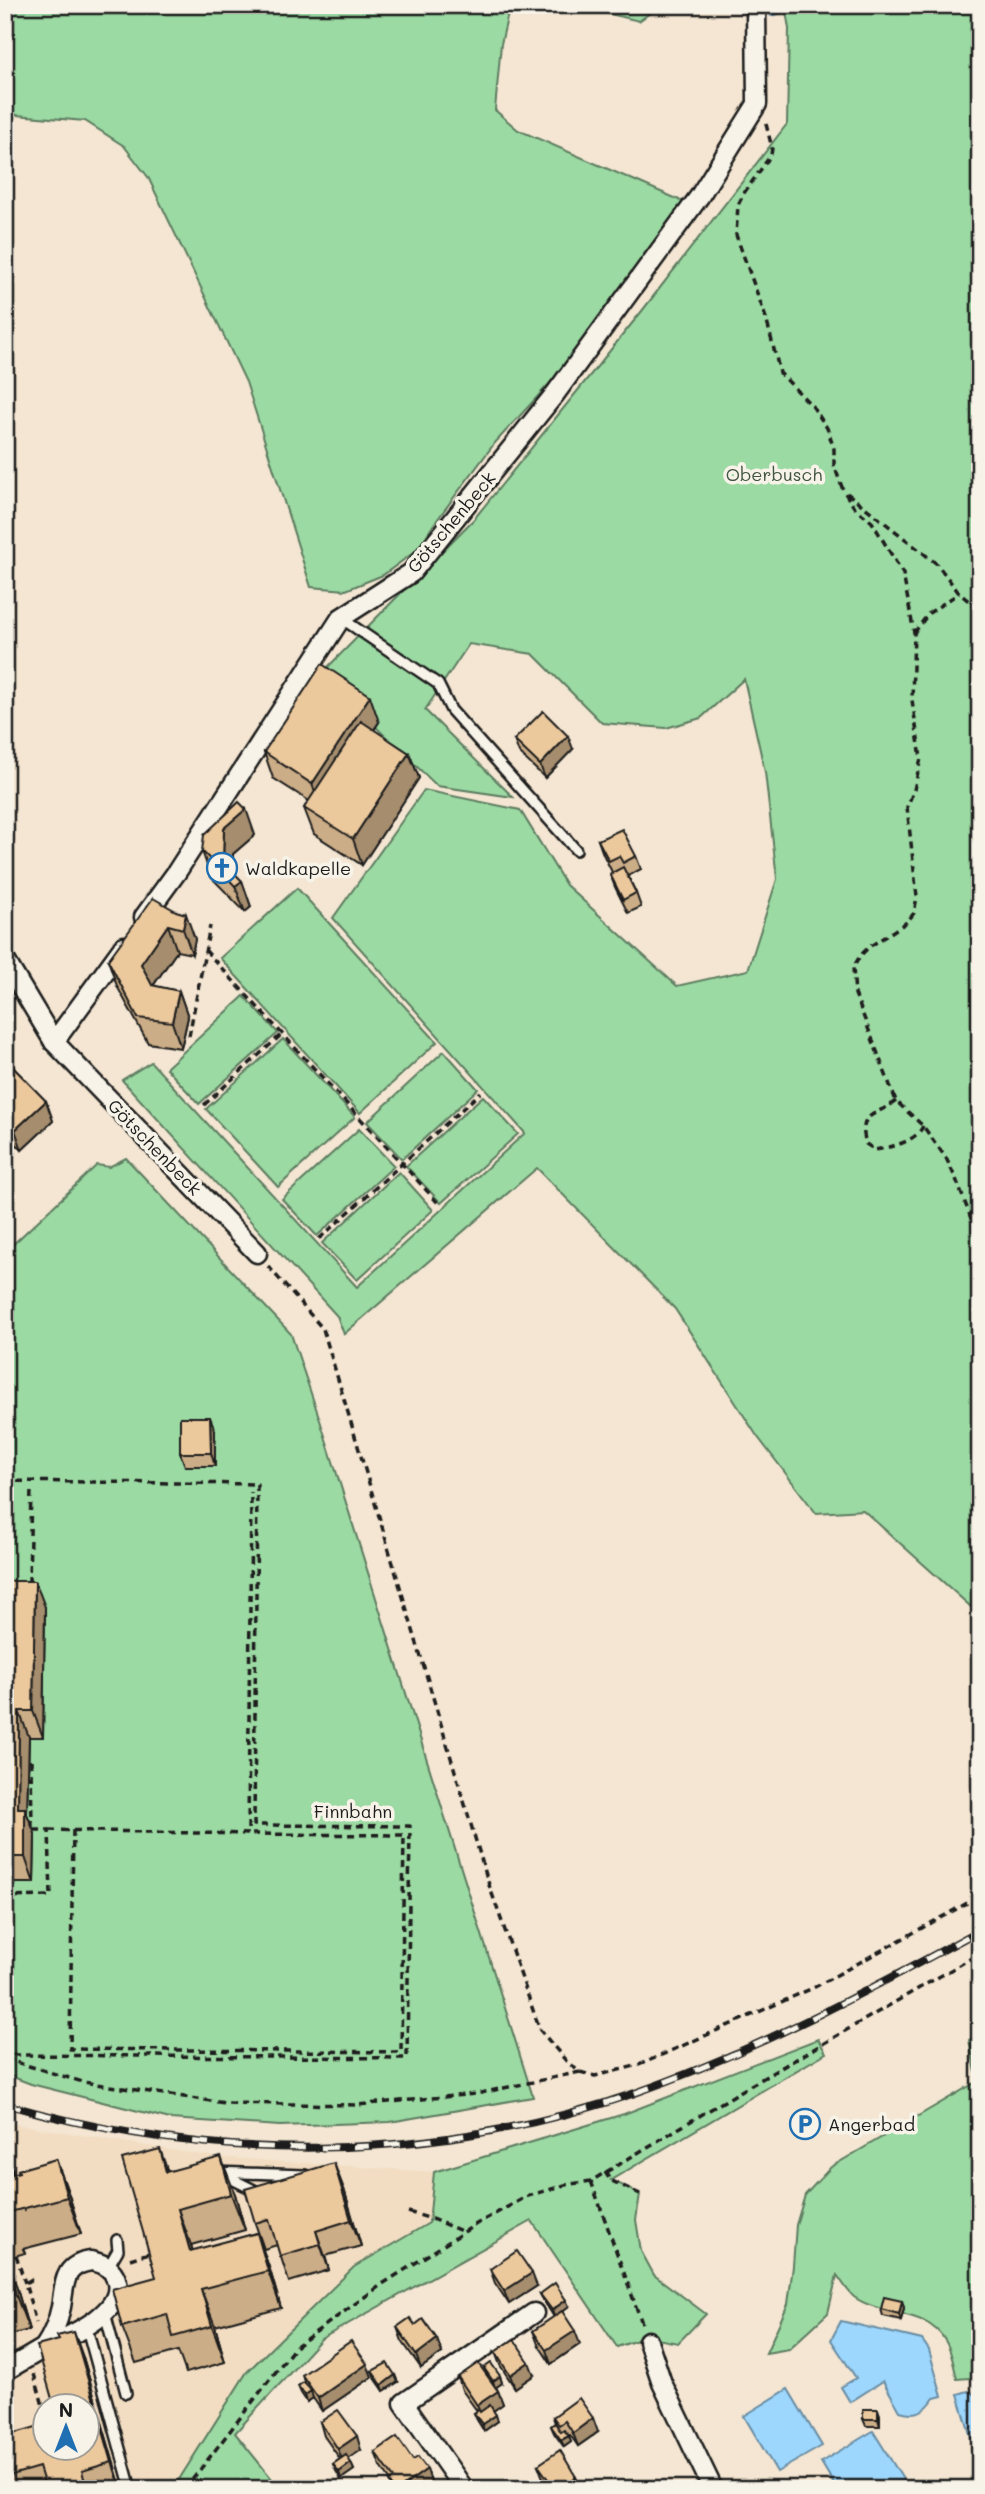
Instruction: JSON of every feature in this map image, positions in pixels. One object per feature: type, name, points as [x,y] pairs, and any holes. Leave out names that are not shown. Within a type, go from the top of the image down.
[{"type":"street","points":[[756,5],[757,104]]},
{"type":"street","name":"Götschenbeck","points":[[54,1042],[177,873],[341,618],[411,573],[555,394],[699,197],[757,104]]},
{"type":"street","name":"Götschenbeck","points":[[5,960],[54,1042],[257,1253]]},
{"type":"street","points":[[5,2371],[37,2353],[86,2325],[105,2313],[116,2299],[118,2290],[117,2281],[108,2267],[91,2261],[74,2266],[68,2273],[54,2333],[37,2353]]},
{"type":"street","points":[[464,2489],[404,2403],[534,2313]]},
{"type":"street","points":[[648,2341],[662,2383],[713,2489]]},
{"type":"lane","points":[[341,618],[438,684],[451,710],[576,850]]},
{"type":"lane","points":[[202,2171],[313,2176]]},
{"type":"lane","points":[[216,2172],[267,2197]]},
{"type":"lane","points":[[258,2174],[274,2185]]},
{"type":"lane","points":[[108,2267],[118,2250],[117,2240]]},
{"type":"lane","points":[[105,2313],[126,2393]]},
{"type":"lane","points":[[86,2325],[131,2489]]},
{"type":"path","points":[[757,104],[765,117],[771,155],[738,205],[736,235],[762,304],[780,373],[813,407],[827,428],[834,449],[834,465],[843,490],[854,507],[872,522],[903,574],[914,633],[912,700],[920,758],[914,790],[907,807],[917,897],[914,913],[906,922],[869,947],[853,968],[855,994],[896,1101],[923,1126],[946,1158],[980,1242]]},
{"type":"path","points":[[843,490],[937,564],[959,593],[980,610]]},
{"type":"path","points":[[914,633],[929,613],[959,593]]},
{"type":"path","points":[[189,1035],[210,926]]},
{"type":"path","points":[[205,950],[440,1205]]},
{"type":"path","points":[[204,1105],[282,1034]]},
{"type":"path","points":[[319,1239],[481,1092]]},
{"type":"path","points":[[896,1101],[866,1118],[862,1129],[866,1143],[875,1150],[889,1147],[905,1142],[921,1132],[923,1126]]},
{"type":"path","points":[[257,1253],[323,1329],[489,1885],[540,2030],[567,2062],[580,2072],[595,2076],[639,2064],[815,1987],[980,1896]]},
{"type":"path","name":"Finnbahn","points":[[5,1480],[257,1484],[254,1825],[410,1826],[407,2059],[16,2055],[5,2050]]},
{"type":"path","points":[[29,1586],[31,1488]]},
{"type":"path","points":[[248,1833],[251,1492]]},
{"type":"path","points":[[31,1760],[32,1830],[73,1830],[404,1835],[401,2052],[71,2049],[73,1830]]},
{"type":"path","points":[[5,1897],[51,1896],[49,1830]]},
{"type":"path","points":[[185,2489],[296,2347],[384,2283],[464,2232],[528,2196],[565,2185],[591,2181],[980,1953]]},
{"type":"path","points":[[5,2059],[83,2082],[225,2103],[357,2105],[476,2094],[580,2072]]},
{"type":"path","points":[[605,2172],[610,2180],[640,2194]]},
{"type":"path","points":[[591,2181],[648,2341]]},
{"type":"path","points":[[408,2212],[464,2232]]},
{"type":"path","points":[[16,2255],[24,2283],[43,2392]]},
{"type":"path","points":[[24,2283],[32,2279]]},
{"type":"shaded area","points":[[5,2121],[214,2157],[434,2172],[429,2223],[354,2267],[247,2372],[173,2489],[5,2489]]},
{"type":"green space","points":[[5,5],[510,5],[501,44],[495,110],[518,130],[684,202],[583,347],[494,444],[417,550],[383,575],[346,590],[311,587],[246,382],[148,177],[124,146],[85,121],[5,114]]},
{"type":"green space","points":[[573,5],[661,5],[639,21]]},
{"type":"green space","name":"Oberbusch","points":[[785,5],[980,5],[980,1615],[863,1510],[816,1513],[757,1436],[675,1309],[537,1168],[344,1334],[337,1316],[122,1080],[151,1062],[357,1287],[525,1133],[333,918],[424,790],[520,810],[566,885],[677,986],[748,970],[777,879],[765,772],[744,679],[701,718],[666,728],[602,723],[533,654],[469,644],[425,710],[513,797],[437,786],[321,674],[474,519],[642,311],[787,124],[789,29]]},
{"type":"green space","points":[[297,888],[437,1042],[360,1113],[220,958]]},
{"type":"green space","points":[[244,996],[278,1033],[199,1104],[166,1068]]},
{"type":"green space","points":[[283,1039],[355,1117],[278,1187],[206,1109]]},
{"type":"green space","points":[[444,1051],[478,1089],[402,1159],[367,1122]]},
{"type":"green space","points":[[483,1096],[518,1134],[441,1203],[406,1166]]},
{"type":"green space","points":[[359,1129],[394,1166],[317,1236],[282,1199]]},
{"type":"green space","points":[[126,1158],[291,1334],[533,2097],[390,2122],[280,2126],[170,2119],[31,2084],[5,2074],[5,1252],[97,1165],[109,1167]]},
{"type":"green space","points":[[399,1172],[433,1210],[357,1280],[322,1243]]},
{"type":"green space","points":[[980,2034],[980,2383],[970,2378],[957,2379],[946,2342],[928,2323],[865,2303],[852,2295],[837,2275],[828,2313],[789,2349],[766,2353],[788,2304],[796,2225],[805,2195],[831,2167],[978,2081],[969,2040]]},
{"type":"green space","points":[[818,2039],[826,2053],[611,2180],[640,2194],[636,2220],[641,2251],[654,2275],[706,2314],[678,2343],[646,2337],[617,2347],[532,2221],[321,2339],[235,2433],[280,2489],[173,2489],[247,2372],[354,2267],[429,2223],[434,2172],[624,2114]]},
{"type":"water","points":[[841,2321],[922,2340],[929,2350],[942,2396],[934,2398],[920,2412],[900,2411],[883,2381],[850,2402],[841,2387],[856,2378],[831,2340]]},
{"type":"water","points":[[788,2389],[822,2446],[777,2472],[744,2416]]},
{"type":"water","points":[[968,2391],[980,2397],[980,2442],[973,2444],[958,2394]]},
{"type":"water","points":[[873,2431],[909,2489],[837,2489],[821,2462]]},
{"type":"building","points":[[322,664],[370,696],[312,784],[264,752]]},
{"type":"building","points":[[543,711],[568,736],[540,765],[514,740]]},
{"type":"building","points":[[361,721],[409,753],[353,839],[304,808]]},
{"type":"building","points":[[239,802],[246,809],[224,828],[223,861],[242,881],[235,886],[202,851],[204,835]]},
{"type":"building","points":[[622,829],[636,856],[623,863],[619,856],[609,861],[598,840]]},
{"type":"building","points":[[623,867],[636,893],[623,900],[610,874]]},
{"type":"building","points":[[153,898],[186,914],[183,929],[168,925],[141,964],[152,985],[179,991],[172,1022],[138,1018],[108,960]]},
{"type":"building","points":[[5,1059],[46,1101],[15,1130],[5,1120]]},
{"type":"building","points":[[180,1417],[210,1417],[211,1453],[180,1453]]},
{"type":"building","points":[[5,1581],[35,1581],[33,1711],[19,1711],[18,1808],[25,1808],[25,1857],[5,1857]]},
{"type":"building","points":[[160,2149],[166,2172],[221,2157],[231,2194],[178,2209],[190,2251],[257,2233],[268,2271],[201,2289],[212,2326],[173,2337],[167,2314],[122,2327],[112,2289],[156,2277],[122,2159]]},
{"type":"building","points":[[5,2151],[12,2174],[56,2159],[67,2197],[10,2212],[11,2216],[5,2218]]},
{"type":"building","points":[[334,2163],[351,2220],[316,2231],[320,2244],[280,2256],[269,2219],[255,2223],[245,2189]]},
{"type":"building","points":[[517,2251],[532,2273],[504,2291],[490,2269]]},
{"type":"building","points":[[5,2258],[15,2293],[5,2296]]},
{"type":"building","points":[[555,2283],[566,2300],[552,2310],[540,2294]]},
{"type":"building","points":[[884,2297],[902,2301],[899,2314],[881,2309]]},
{"type":"building","points":[[562,2311],[575,2331],[546,2350],[533,2331]]},
{"type":"building","points":[[410,2318],[415,2325],[423,2319],[437,2339],[416,2355],[397,2327]]},
{"type":"building","points":[[74,2332],[92,2392],[50,2392],[37,2346],[59,2340],[57,2336]]},
{"type":"building","points":[[514,2339],[529,2362],[510,2375],[495,2352]]},
{"type":"building","points":[[351,2341],[367,2364],[318,2398],[302,2375]]},
{"type":"building","points":[[387,2363],[395,2375],[382,2385],[372,2371]]},
{"type":"building","points":[[478,2363],[498,2391],[477,2405],[458,2377]]},
{"type":"building","points":[[491,2363],[500,2376],[493,2381],[484,2368]]},
{"type":"building","points":[[304,2382],[311,2391],[305,2395],[298,2386]]},
{"type":"building","points":[[579,2398],[593,2418],[573,2433],[565,2421],[559,2425],[553,2417]]},
{"type":"building","points":[[490,2405],[496,2415],[482,2424],[474,2413]]},
{"type":"building","points":[[863,2409],[878,2409],[878,2419],[863,2419]]},
{"type":"building","points":[[338,2410],[357,2436],[338,2449],[320,2422]]},
{"type":"building","points":[[555,2423],[561,2432],[564,2430],[569,2436],[561,2440],[551,2426]]},
{"type":"building","points":[[32,2428],[32,2462],[102,2462],[102,2428],[112,2462],[82,2471],[87,2489],[46,2489],[39,2467],[5,2477],[5,2436]]},
{"type":"building","points":[[397,2437],[413,2460],[418,2457],[427,2469],[399,2489],[394,2489],[389,2481],[394,2478],[375,2452]]},
{"type":"building","points":[[560,2450],[576,2477],[555,2489],[538,2465]]},
{"type":"building","points":[[346,2455],[351,2463],[339,2472],[333,2464]]},
{"type":"waterway","points":[[772,14],[798,5]]},
{"type":"railway","points":[[5,2104],[83,2124],[162,2138],[242,2146],[321,2148],[400,2144],[479,2133],[558,2116],[635,2093],[680,2076],[810,2019],[980,1930]]},
{"type":"place","name":"Waldkapelle","points":[[222,868]]},
{"type":"place","name":"Angerbad","points":[[805,2124]]}]
